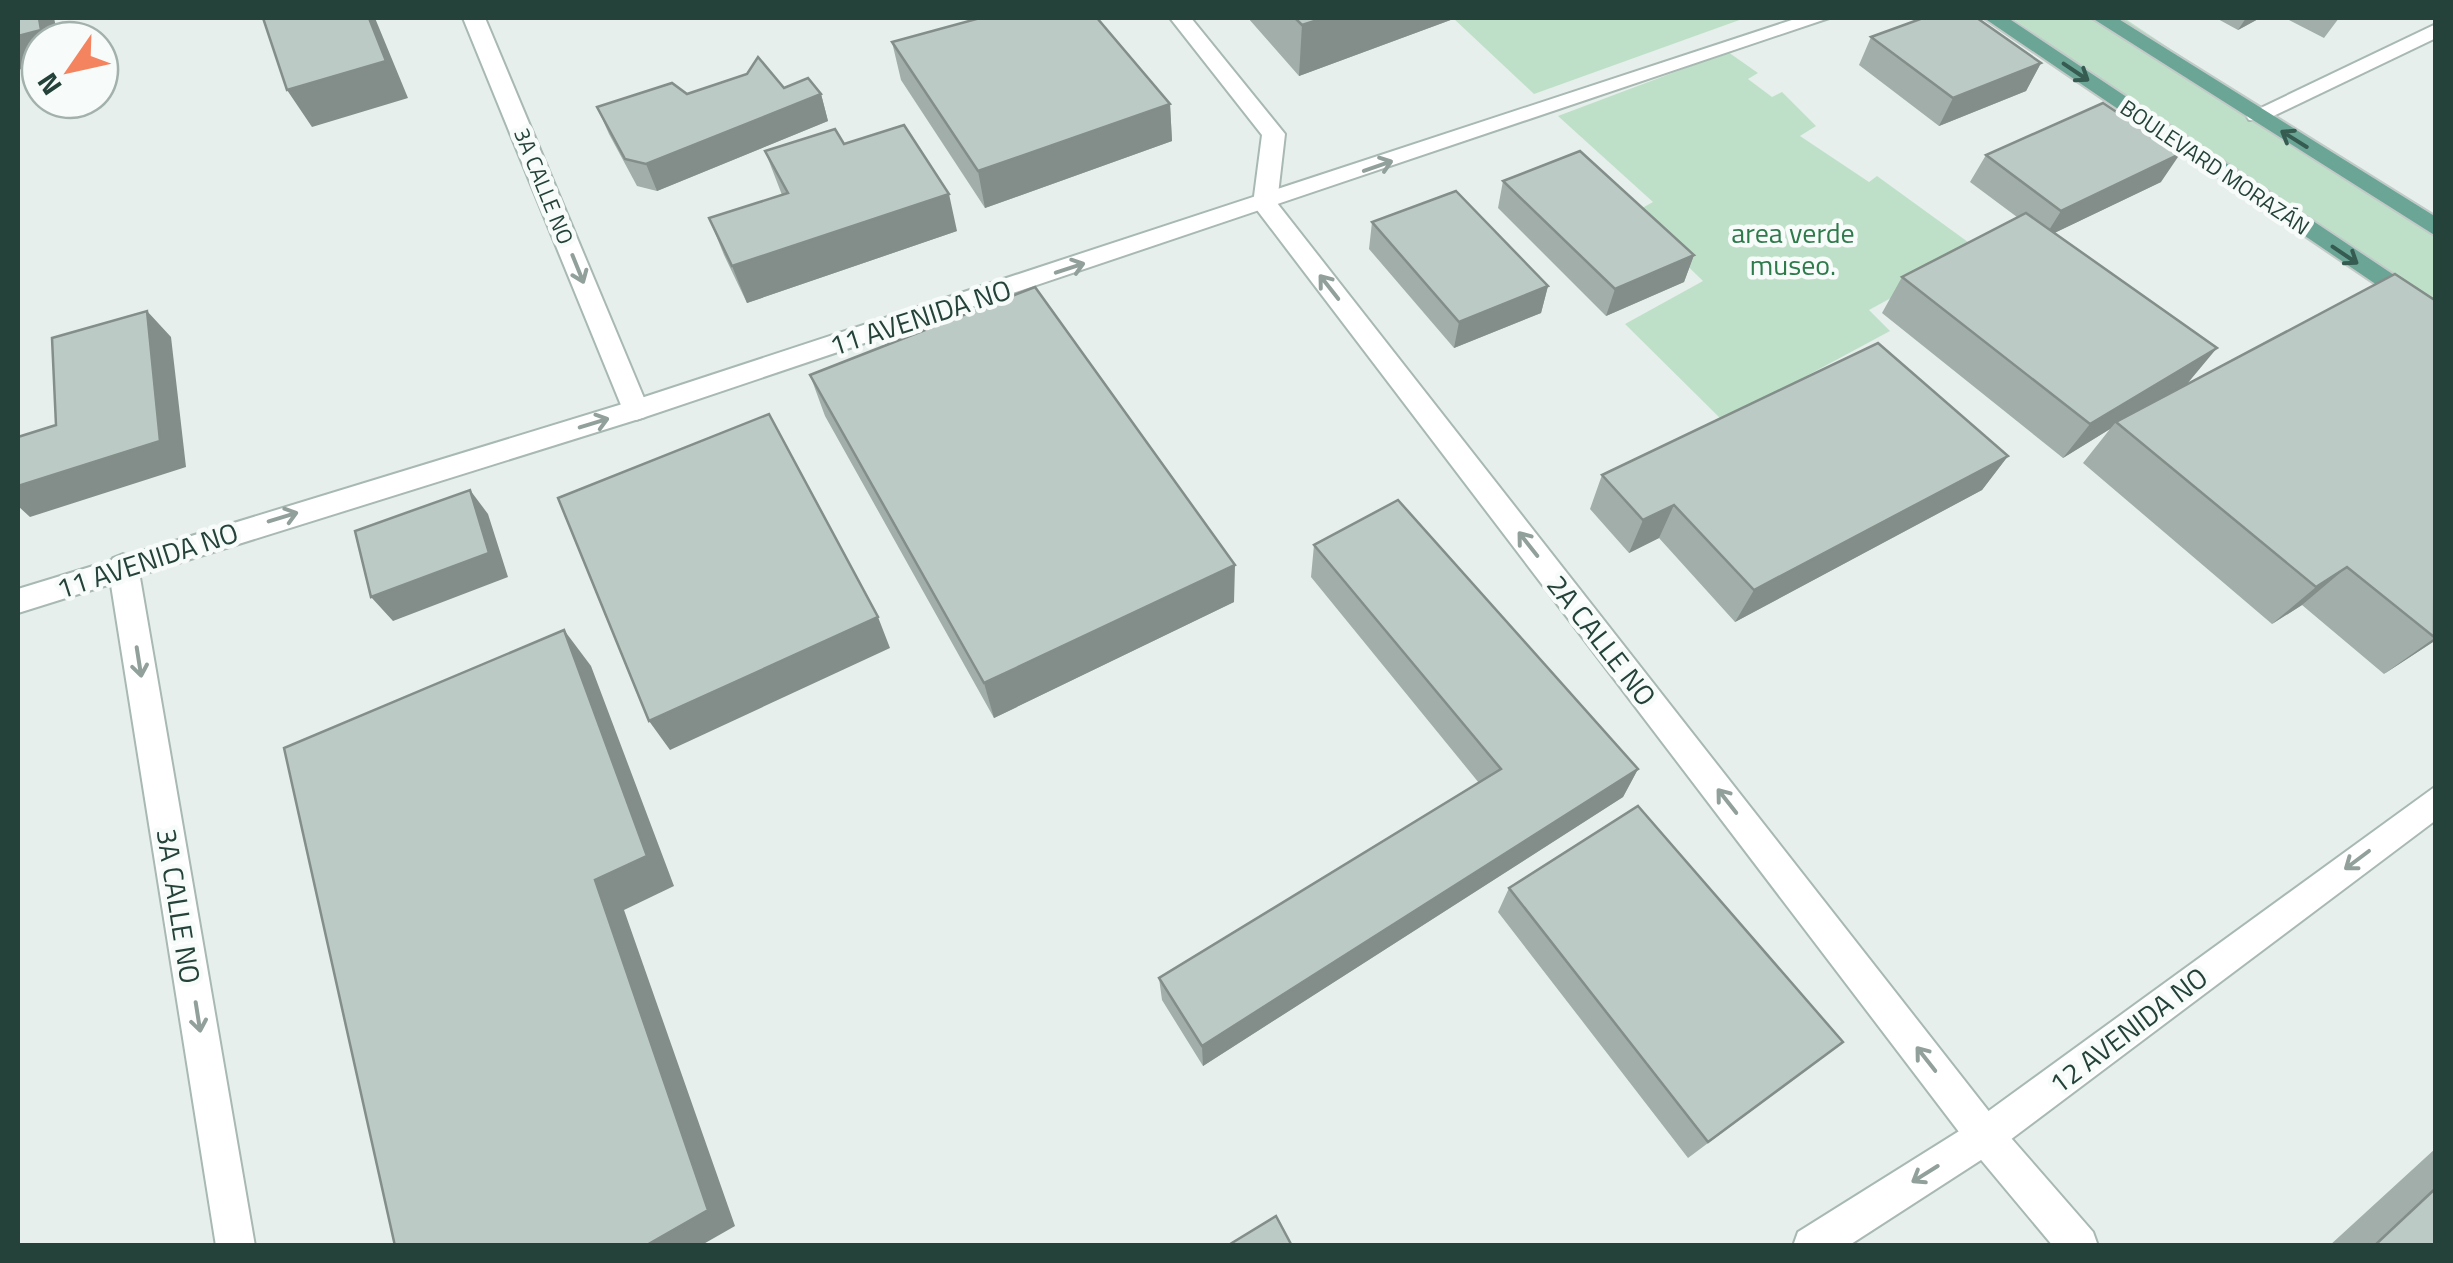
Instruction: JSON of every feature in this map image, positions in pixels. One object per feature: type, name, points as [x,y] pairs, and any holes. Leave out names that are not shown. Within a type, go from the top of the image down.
[{"type":"main road","name":"BOULEVARD MORAZÁN","points":[[1995,18],[2436,316]]},
{"type":"main road","points":[[2102,18],[2436,228]]},
{"type":"street","name":"3A CALLE NO","points":[[474,18],[636,410]]},
{"type":"street","points":[[1180,18],[1274,134],[1265,204]]},
{"type":"street","name":"11 AVENIDA NO","points":[[18,601],[636,410],[1818,18]]},
{"type":"street","points":[[2257,115],[2436,30]]},
{"type":"street","name":"2A CALLE NO","points":[[1265,204],[1985,1136],[2079,1246]]},
{"type":"street","name":"3A CALLE NO","points":[[123,566],[236,1246]]},
{"type":"street","name":"12 AVENIDA NO","points":[[1812,1246],[1985,1136],[2436,802]]},
{"type":"green space","points":[[1453,18],[1745,18],[1534,94]]},
{"type":"green space","points":[[2012,18],[2124,18],[2435,225],[2435,309]]},
{"type":"green space","name":"area verde museo.","points":[[1728,52],[1758,73],[1748,79],[1772,97],[1782,92],[1816,126],[1800,136],[1869,182],[1877,176],[1979,250],[1869,310],[1890,331],[1723,421],[1625,324],[1703,281],[1633,213],[1653,202],[1558,116]]},
{"type":"building","points":[[18,18],[39,18],[20,20],[18,36]]},
{"type":"building","points":[[263,18],[369,18],[386,61],[287,90]]},
{"type":"building","points":[[980,18],[1097,18],[1170,104],[978,171],[892,42]]},
{"type":"building","points":[[1295,18],[1324,18],[1302,25]]},
{"type":"building","points":[[1923,18],[1977,18],[2041,63],[1953,98],[1871,37]]},
{"type":"building","points":[[758,57],[784,88],[808,78],[821,94],[646,164],[625,159],[597,107],[672,83],[687,94],[747,74]]},
{"type":"building","points":[[2103,103],[2180,154],[2061,211],[1986,155]]},
{"type":"building","points":[[904,125],[949,194],[732,266],[709,218],[788,193],[765,151],[835,129],[844,144]]},
{"type":"building","points":[[1580,151],[1694,255],[1615,289],[1503,181]]},
{"type":"building","points":[[1456,191],[1548,286],[1459,322],[1372,222]]},
{"type":"building","points":[[2026,213],[2217,348],[2090,424],[1902,277]]},
{"type":"building","points":[[2395,274],[2436,301],[2434,637],[2347,567],[2316,587],[2116,422]]},
{"type":"building","points":[[1035,287],[1235,565],[984,683],[810,375]]},
{"type":"building","points":[[147,311],[160,441],[18,486],[18,437],[56,425],[52,338]]},
{"type":"building","points":[[1878,343],[2008,456],[1754,590],[1674,505],[1643,520],[1602,475]]},
{"type":"building","points":[[769,414],[878,617],[649,721],[558,498]]},
{"type":"building","points":[[470,490],[489,553],[371,597],[355,531]]},
{"type":"building","points":[[1398,500],[1638,769],[1202,1046],[1159,978],[1501,769],[1314,545]]},
{"type":"building","points":[[564,630],[647,856],[595,880],[708,1210],[645,1246],[395,1246],[284,748]]},
{"type":"building","points":[[1638,806],[1843,1042],[1708,1142],[1509,888]]},
{"type":"building","points":[[2436,1188],[2436,1246],[2374,1246]]},
{"type":"building","points":[[1276,1216],[1292,1246],[1227,1246]]}]
